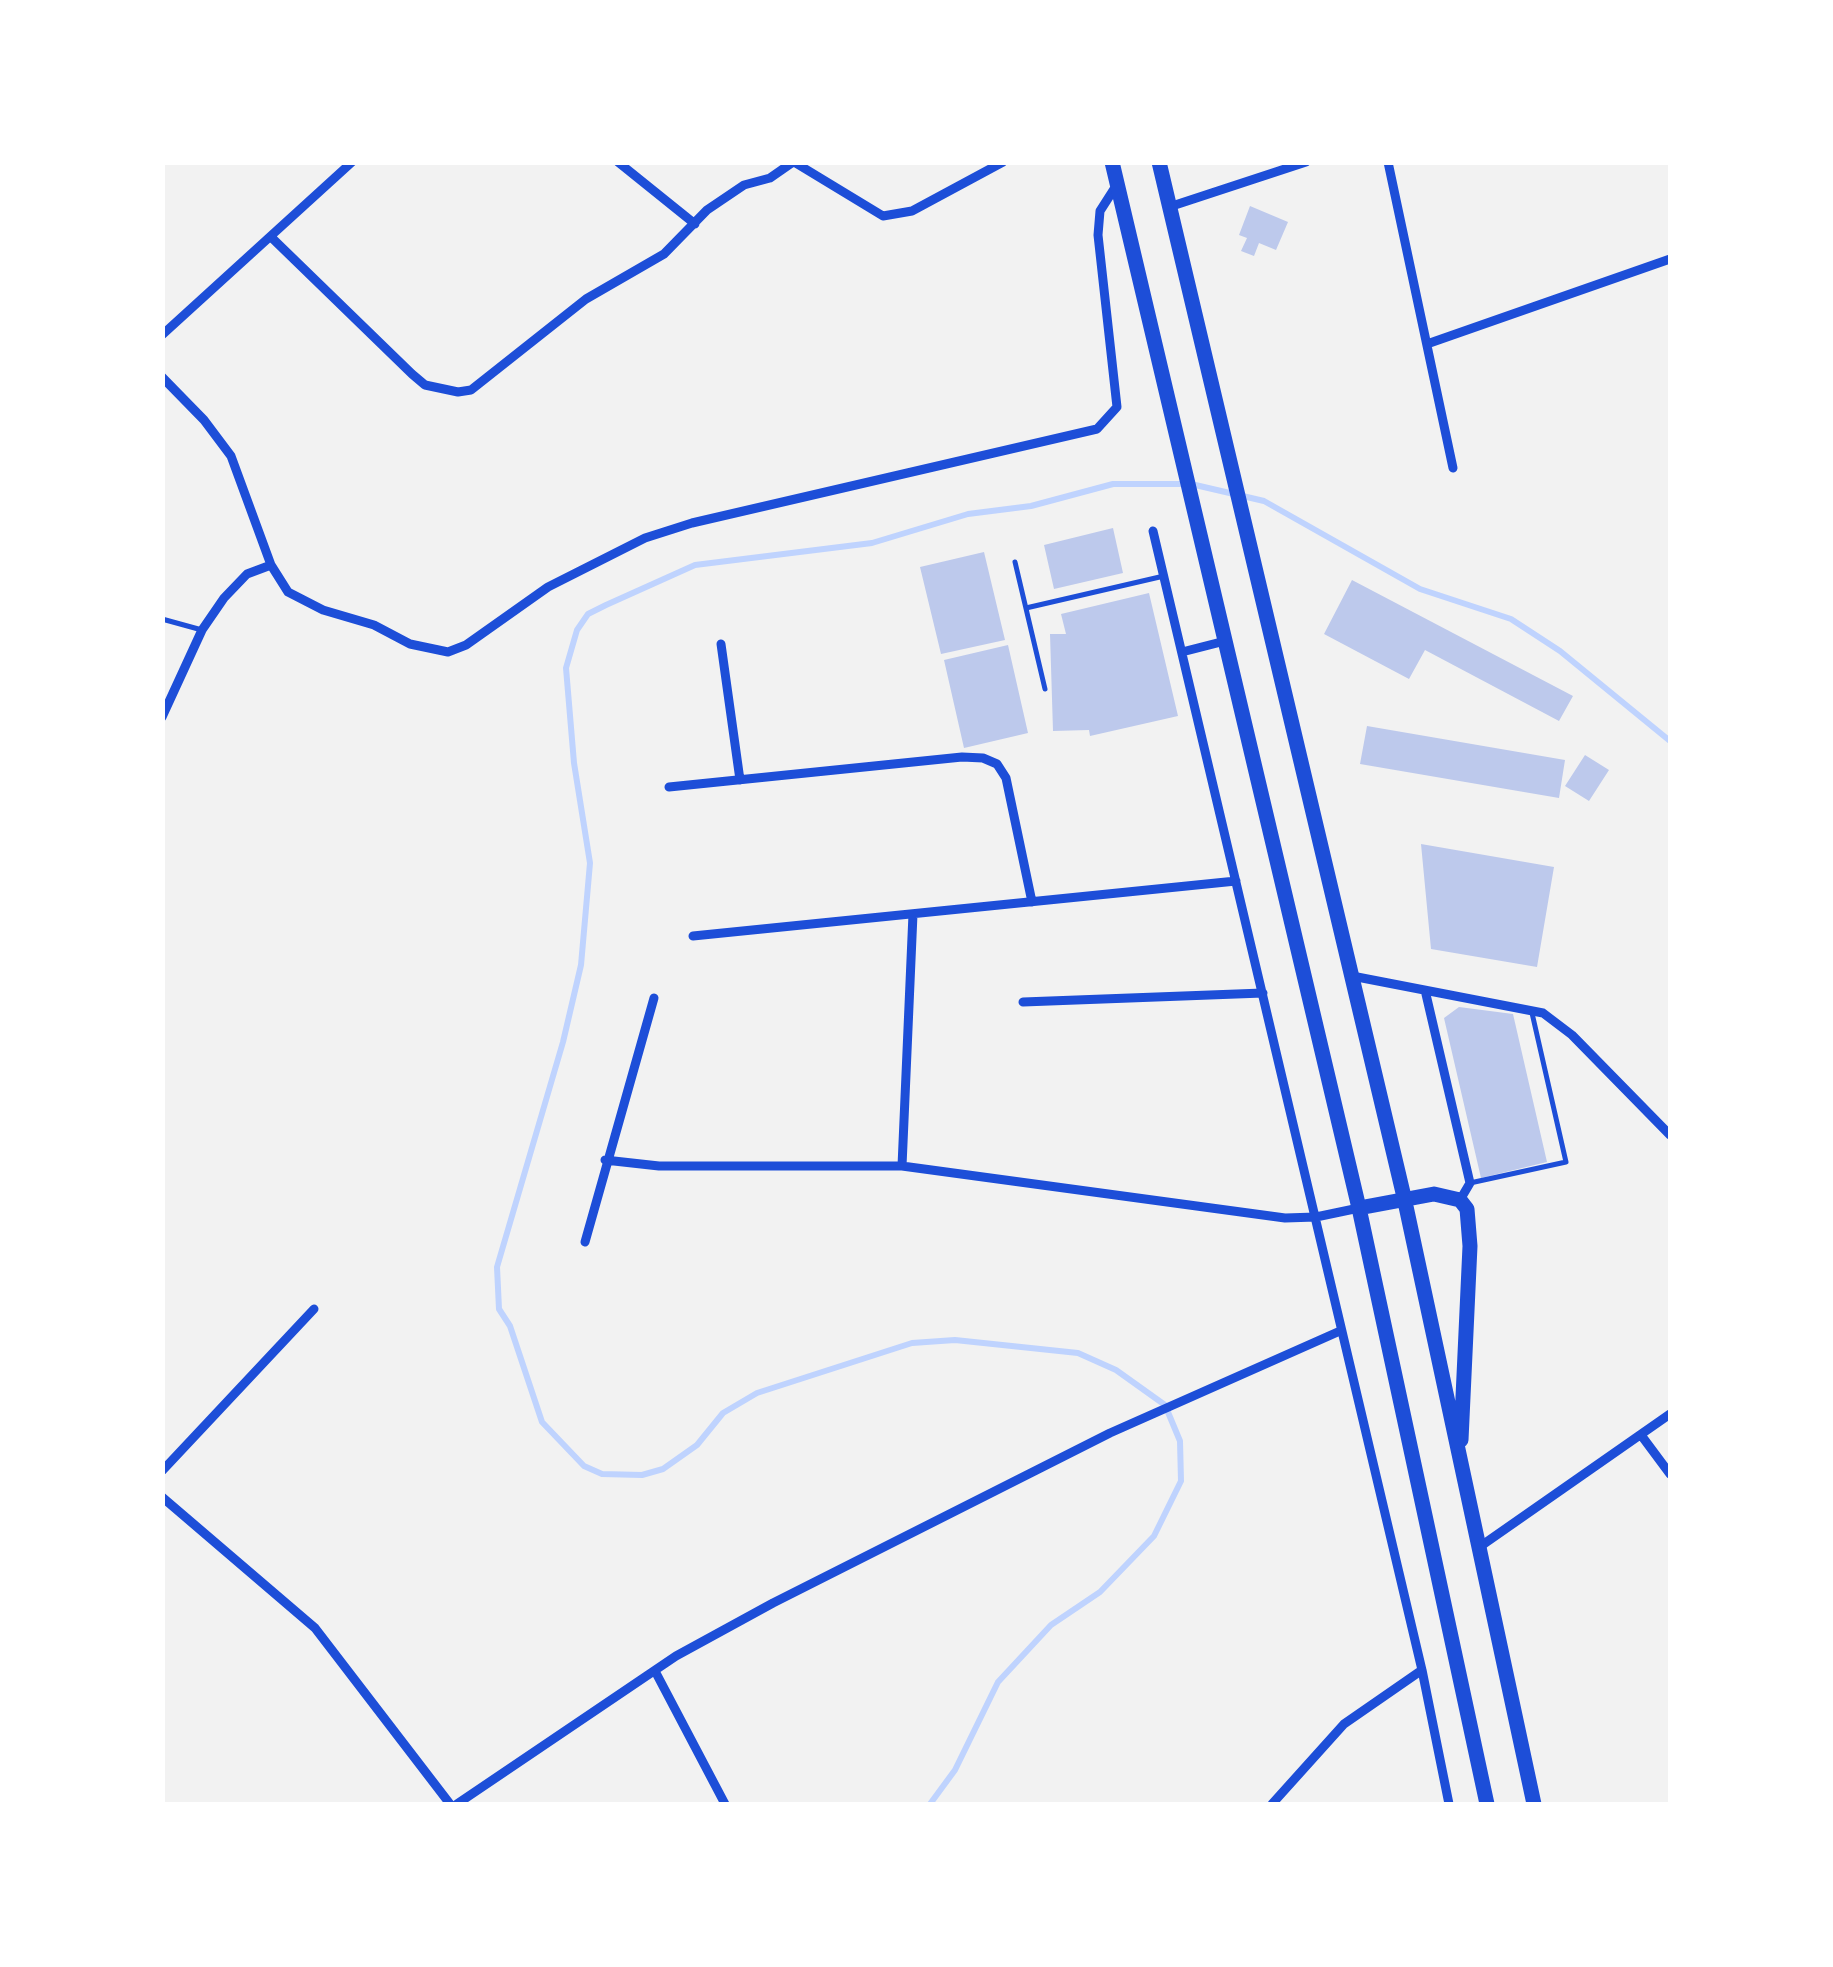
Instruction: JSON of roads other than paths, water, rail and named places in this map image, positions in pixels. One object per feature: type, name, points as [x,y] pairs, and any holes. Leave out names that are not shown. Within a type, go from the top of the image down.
[{"type":"highway","points":[[1112,162],[1359,1208],[1487,1804]]},
{"type":"highway","points":[[1159,162],[1404,1198],[1534,1804]]},
{"type":"highway","points":[[1359,1208],[1434,1194],[1460,1200],[1470,1227],[1460,1463]]},
{"type":"street","points":[[162,335],[352,162]]},
{"type":"street","points":[[618,162],[695,224]]},
{"type":"street","points":[[271,237],[425,385],[458,392],[471,390],[586,299],[664,254],[744,185],[770,178],[794,162],[883,216],[912,210],[1003,162]]},
{"type":"street","points":[[1169,207],[1306,162]]},
{"type":"street","points":[[1388,162],[1454,468]]},
{"type":"street","points":[[162,377],[204,420],[230,456],[270,565],[288,592],[323,610],[374,625],[430,652],[448,652],[466,646],[548,587],[646,538],[692,522],[1098,429],[1117,407],[1098,235],[1100,211],[1117,185]]},
{"type":"street","points":[[1427,344],[1670,259]]},
{"type":"street","points":[[1153,530],[1422,1670],[1449,1804]]},
{"type":"street","points":[[162,717],[202,630],[238,581],[270,565]]},
{"type":"street","points":[[1182,652],[1225,641]]},
{"type":"street","points":[[721,644],[740,780]]},
{"type":"street","points":[[669,788],[962,756],[997,764],[1006,778],[1032,902]]},
{"type":"street","points":[[693,936],[1236,881]]},
{"type":"street","points":[[902,1166],[905,1024],[913,914]]},
{"type":"street","points":[[1352,976],[1531,1010],[1557,1022],[1670,1135]]},
{"type":"street","points":[[1425,990],[1470,1184],[1460,1200]]},
{"type":"street","points":[[1022,1002],[1263,993]]},
{"type":"street","points":[[584,1242],[654,998]]},
{"type":"street","points":[[605,1160],[659,1166],[902,1166],[1285,1218],[1316,1217],[1359,1208]]},
{"type":"street","points":[[162,1472],[314,1309]]},
{"type":"street","points":[[162,1497],[315,1628],[453,1804],[654,1671],[773,1603],[1110,1433],[1340,1331]]},
{"type":"street","points":[[1478,1548],[1670,1414]]},
{"type":"street","points":[[1641,1435],[1670,1474]]},
{"type":"street","points":[[1272,1804],[1344,1724],[1422,1670]]},
{"type":"street","points":[[654,1671],[726,1804]]},
{"type":"lane","points":[[1016,562],[1045,689]]},
{"type":"lane","points":[[1026,608],[1164,576]]},
{"type":"lane","points":[[162,619],[202,630]]},
{"type":"lane","points":[[1470,1184],[1566,1162],[1531,1010]]},
{"type":"waterway","points":[[930,1804],[955,1770],[998,1682],[1051,1625],[1100,1592],[1154,1536],[1181,1481],[1180,1441],[1165,1405],[1116,1370],[1078,1353],[955,1340],[912,1343],[757,1393],[723,1413],[697,1445],[663,1469],[642,1475],[602,1474],[584,1466],[542,1422],[510,1326],[499,1309],[497,1267],[563,1042],[581,965],[590,863],[574,763],[566,668],[577,630],[588,614],[695,565],[872,543],[968,514],[1031,506],[1113,484],[1191,484],[1264,501],[1420,589],[1511,619],[1560,651],[1670,741]]}]
